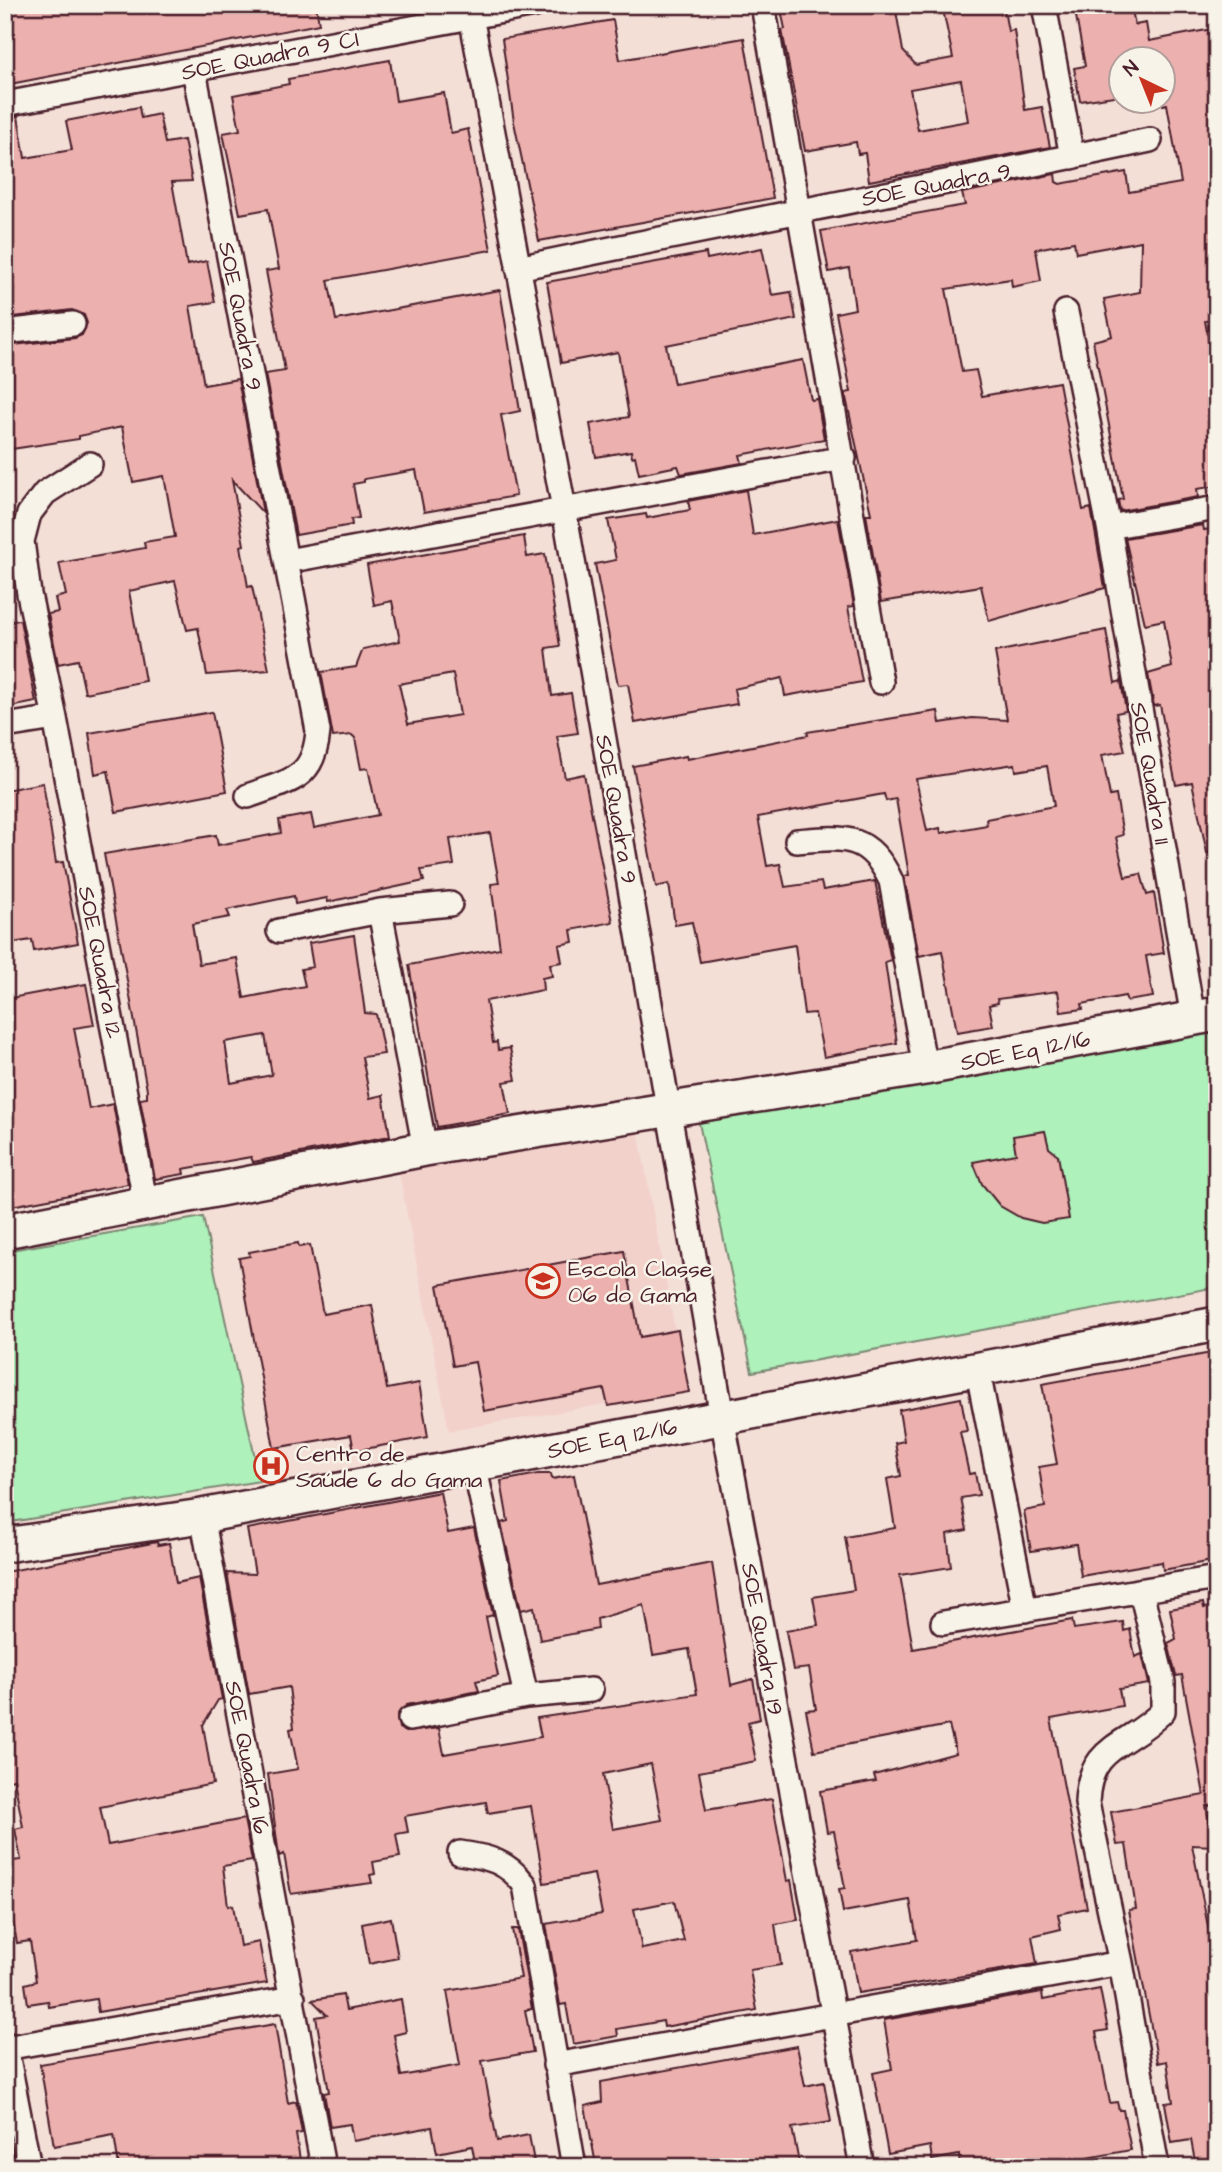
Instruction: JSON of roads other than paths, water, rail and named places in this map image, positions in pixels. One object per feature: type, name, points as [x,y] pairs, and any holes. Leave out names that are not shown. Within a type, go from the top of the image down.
[{"type":"street","name":"SOE Quadra 9 CI","points":[[5,104],[535,5]]},
{"type":"street","points":[[763,5],[881,682]]},
{"type":"street","points":[[1044,5],[1072,157]]},
{"type":"street","name":"SOE Quadra 9","points":[[471,16],[564,509],[669,1110]]},
{"type":"street","name":"SOE Quadra 9","points":[[194,70],[318,731],[316,756],[300,776],[247,796]]},
{"type":"street","name":"SOE Quadra 9","points":[[518,268],[800,209],[958,182],[1150,140]]},
{"type":"street","name":"SOE Quadra 11","points":[[1066,312],[1205,1016]]},
{"type":"street","points":[[5,332],[72,324]]},
{"type":"street","points":[[287,561],[844,458]]},
{"type":"street","name":"SOE Quadra 12","points":[[90,464],[45,493],[29,514],[22,541],[29,594],[55,718],[146,1206]]},
{"type":"street","points":[[1109,527],[1217,508]]},
{"type":"street","points":[[5,726],[55,718]]},
{"type":"street","points":[[797,841],[845,836],[864,845],[881,859],[891,881],[925,1068]]},
{"type":"street","points":[[279,931],[380,911],[450,904]]},
{"type":"street","points":[[380,911],[425,1149]]},
{"type":"street","name":"SOE Eq 12/16","points":[[5,1231],[146,1206],[425,1149],[925,1068],[1205,1016]]},
{"type":"street","name":"SOE Quadra 19","points":[[669,1110],[722,1417],[862,2167]]},
{"type":"street","name":"SOE Eq 12/16","points":[[5,1545],[202,1516],[977,1367],[1217,1324]]},
{"type":"street","points":[[977,1367],[1025,1610]]},
{"type":"street","points":[[474,1465],[526,1696]]},
{"type":"street","name":"SOE Quadra 16","points":[[202,1516],[323,2167]]},
{"type":"street","points":[[943,1623],[1217,1578]]},
{"type":"street","points":[[1141,1591],[1163,1682],[1163,1711],[1151,1724],[1102,1755],[1088,1780],[1087,1803],[1121,1963],[1157,2167]]},
{"type":"street","points":[[410,1719],[526,1696],[591,1690]]},
{"type":"street","points":[[460,1853],[493,1858],[506,1865],[525,1885],[574,2167]]},
{"type":"street","points":[[555,2065],[1121,1963]]},
{"type":"street","points":[[29,2167],[6,2046],[293,1998]]},
{"type":"place","name":"Escola Classe 06 do Gama","points":[[543,1281]]},
{"type":"place","name":"Centro de Saúde 6 do Gama","points":[[271,1466]]}]
